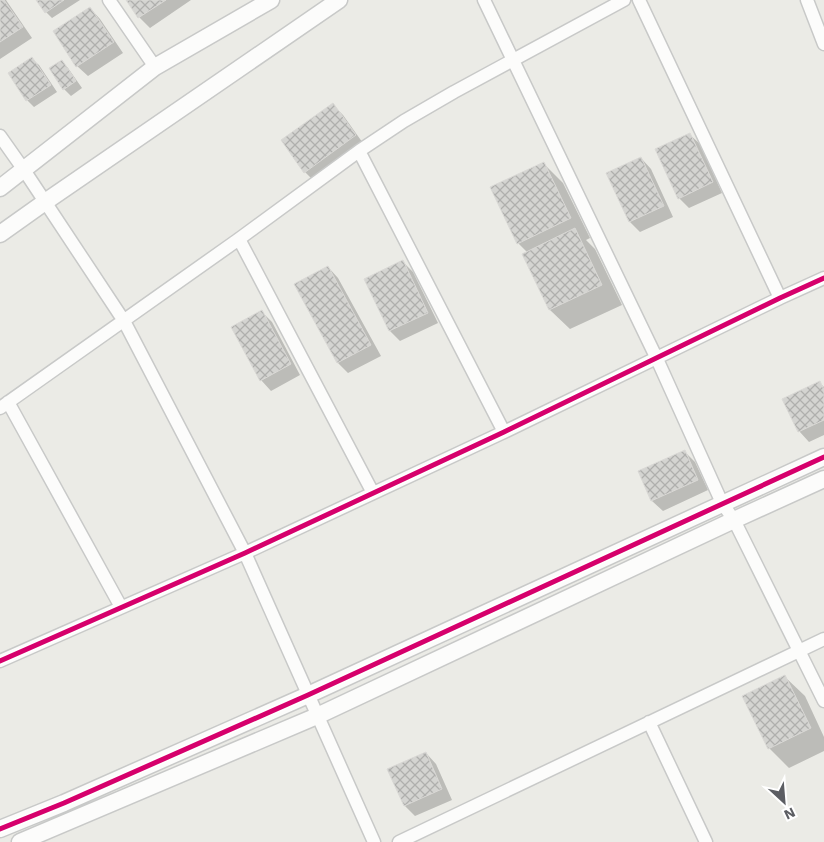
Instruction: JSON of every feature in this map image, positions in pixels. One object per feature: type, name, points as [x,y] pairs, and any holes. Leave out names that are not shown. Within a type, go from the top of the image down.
[{"type":"street","points":[[109,0],[155,68]]},
{"type":"street","points":[[0,188],[155,68],[271,0]]},
{"type":"street","points":[[0,234],[339,0]]},
{"type":"street","points":[[484,0],[657,358],[722,504],[734,520],[824,701]]},
{"type":"street","points":[[121,607],[4,405],[239,239],[359,151],[412,116],[512,59],[624,0]]},
{"type":"street","points":[[639,0],[780,298]]},
{"type":"street","points":[[807,0],[824,44]]},
{"type":"street","points":[[0,136],[124,321],[245,553],[374,842]]},
{"type":"street","points":[[359,151],[504,432]]},
{"type":"street","points":[[239,239],[373,493]]},
{"type":"street","points":[[0,660],[245,553],[504,432],[824,278]]},
{"type":"street","points":[[0,829],[64,803],[308,695],[824,457]]},
{"type":"street","points":[[20,842],[317,716],[734,520],[824,480]]},
{"type":"street","points":[[399,842],[824,639]]},
{"type":"street","points":[[649,722],[706,842]]},
{"type":"building","points":[[0,0],[4,0],[23,27],[0,42]]},
{"type":"building","points":[[36,0],[64,0],[45,13]]},
{"type":"building","points":[[126,0],[166,0],[138,18]]},
{"type":"building","points":[[90,7],[114,42],[76,67],[53,31]]},
{"type":"building","points":[[32,57],[51,85],[26,101],[8,73]]},
{"type":"building","points":[[62,60],[76,81],[63,90],[49,68]]},
{"type":"building","points":[[333,103],[356,135],[304,173],[281,140]]},
{"type":"building","points":[[690,133],[713,182],[678,199],[655,149]]},
{"type":"building","points":[[641,157],[664,206],[629,222],[606,173]]},
{"type":"building","points":[[544,162],[571,218],[517,244],[490,187]]},
{"type":"building","points":[[575,228],[602,285],[549,310],[522,254]]},
{"type":"building","points":[[403,260],[428,313],[389,331],[364,279]]},
{"type":"building","points":[[328,266],[371,345],[337,363],[294,284]]},
{"type":"building","points":[[262,310],[291,364],[260,381],[231,327]]},
{"type":"building","points":[[820,381],[824,390],[824,420],[798,432],[782,399]]},
{"type":"building","points":[[685,450],[698,480],[651,501],[638,471]]},
{"type":"building","points":[[785,675],[811,728],[768,749],[742,696]]},
{"type":"building","points":[[426,752],[442,789],[404,806],[387,769]]},
{"type":"cycle path","points":[[0,661],[245,553],[504,432],[824,278]]},
{"type":"cycle path","points":[[0,829],[64,803],[308,695],[824,457]]}]
